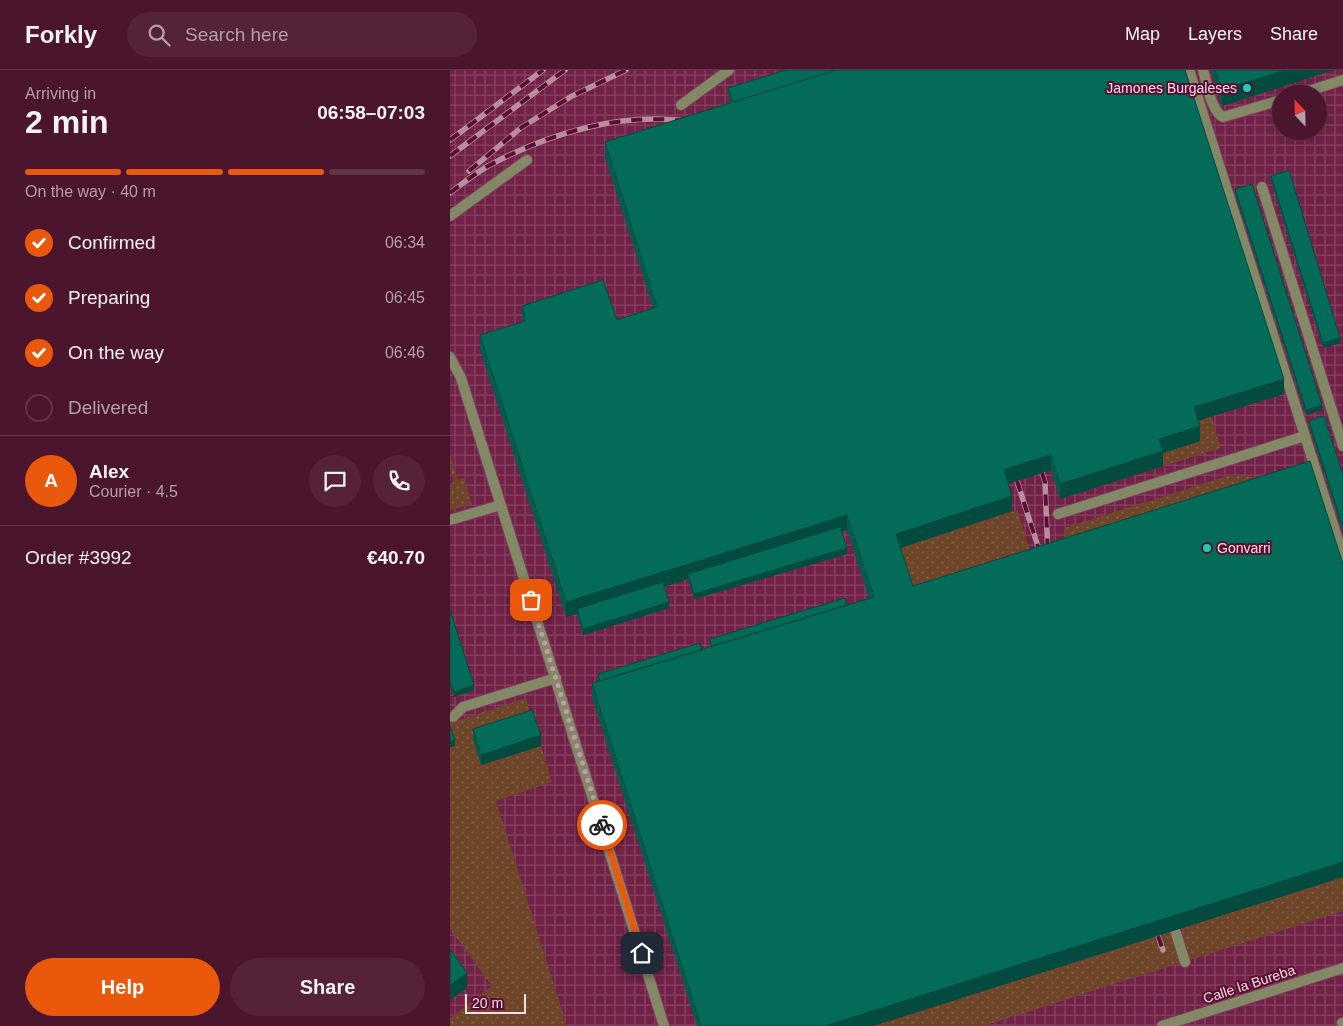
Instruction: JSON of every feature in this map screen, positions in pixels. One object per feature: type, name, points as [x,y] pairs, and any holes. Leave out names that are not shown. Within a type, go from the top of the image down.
[{"type":"street","points":[[681,105],[729,70]]},
{"type":"street","points":[[1189,70],[1343,556]]},
{"type":"street","points":[[1203,70],[1214,108],[1217,114],[1223,117],[1272,103]]},
{"type":"street","points":[[1327,85],[1343,80]]},
{"type":"street","points":[[450,216],[527,160]]},
{"type":"street","points":[[1262,187],[1343,446]]},
{"type":"street","points":[[450,357],[461,378],[664,1026]]},
{"type":"street","points":[[1058,514],[1305,436]]},
{"type":"street","points":[[450,520],[501,505]]},
{"type":"street","points":[[453,717],[463,707],[556,678]]},
{"type":"street","points":[[1176,930],[1186,962]]},
{"type":"street","name":"Calle la Bureba","points":[[1162,1026],[1343,968]]},
{"type":"shaded area","name":"Gonvarri","points":[[450,70],[1343,70],[1343,1026],[450,1026]]},
{"type":"shaded area","points":[[1211,416],[1221,448],[1163,466],[1159,454],[1200,441],[1194,422]]},
{"type":"shaded area","points":[[450,454],[457,479],[464,478],[472,504],[450,510],[450,484],[454,482],[450,469]]},
{"type":"shaded area","points":[[1230,475],[1296,481],[1063,554],[1065,528]]},
{"type":"shaded area","points":[[1017,510],[1034,563],[913,601],[896,549]]},
{"type":"shaded area","points":[[526,698],[532,720],[481,765],[541,746],[552,782],[496,801],[567,1026],[450,1026],[450,1018],[492,986],[450,929],[450,747],[454,745],[450,723]]},
{"type":"shaded area","points":[[1343,877],[1343,911],[983,1026],[873,1026]]},
{"type":"building","points":[[786,70],[836,70],[733,102],[728,88]]},
{"type":"building","name":"Gonvarri","points":[[836,70],[1185,70],[1284,379],[1194,407],[1200,426],[1159,439],[1163,451],[1060,484],[1051,455],[1017,465],[1004,470],[1012,496],[896,534],[913,586],[1310,461],[1343,564],[1343,862],[825,1026],[701,1026],[592,683],[874,597],[847,515],[566,602],[480,335],[526,321],[522,306],[603,280],[617,320],[657,307],[605,142]]},
{"type":"building","points":[[1215,70],[1286,70],[1222,90]]},
{"type":"building","points":[[1289,170],[1340,338],[1323,343],[1271,176]]},
{"type":"building","points":[[1252,184],[1322,405],[1306,410],[1235,189]]},
{"type":"building","points":[[1324,416],[1343,475],[1343,527],[1309,421]]},
{"type":"building","points":[[840,527],[847,548],[694,594],[688,574]]},
{"type":"building","points":[[663,582],[669,602],[583,629],[577,609]]},
{"type":"building","points":[[845,598],[847,605],[712,646],[710,639]]},
{"type":"building","points":[[450,610],[474,685],[454,692],[450,681]]},
{"type":"building","points":[[700,643],[702,650],[600,681],[598,674]]},
{"type":"building","points":[[532,710],[541,735],[481,755],[473,729]]},
{"type":"building","points":[[450,726],[455,740],[450,742]]},
{"type":"building","points":[[450,949],[467,973],[450,985]]},
{"type":"railway","points":[[450,140],[543,70]]},
{"type":"railway","points":[[450,156],[565,70]]},
{"type":"railway","points":[[469,171],[522,127],[572,96],[626,70]]},
{"type":"railway","points":[[450,193],[488,166],[511,154],[561,135],[613,122],[667,119],[693,122]]},
{"type":"railway","points":[[1042,473],[1045,482],[1048,556]]},
{"type":"railway","points":[[1017,481],[1042,559]]},
{"type":"railway","points":[[1158,936],[1163,950]]},
{"type":"way so far","points":[[531,600],[602,825]]},
{"type":"place","name":"Jamones Burgaleses","points":[[1247,88]]},
{"type":"place","name":"Gonvarri","points":[[1207,548]]},
{"type":"route","points":[[602,825],[642,953]]}]
